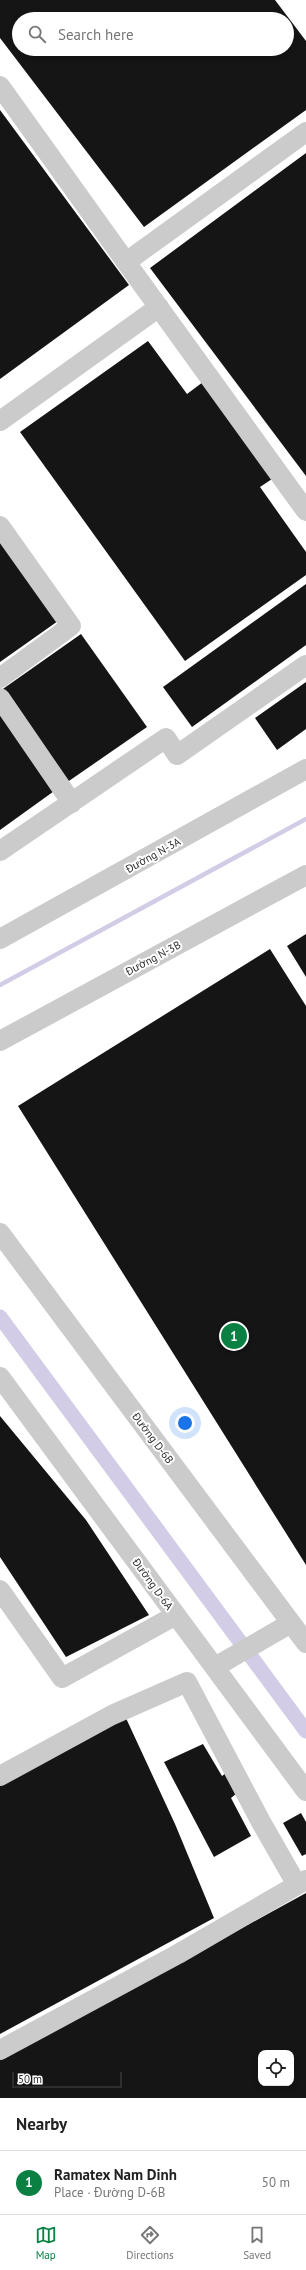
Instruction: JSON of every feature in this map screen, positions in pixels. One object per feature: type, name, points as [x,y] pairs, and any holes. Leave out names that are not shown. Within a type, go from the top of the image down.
[{"type":"street","points":[[0,86],[306,510]]},
{"type":"street","points":[[126,262],[306,132]]},
{"type":"street","points":[[0,421],[159,307]]},
{"type":"street","points":[[0,526],[71,626],[0,678]]},
{"type":"street","points":[[0,851],[166,738],[177,755],[306,665]]},
{"type":"street","points":[[0,698],[72,802]]},
{"type":"street","name":"Đường N-3A","points":[[0,939],[306,769]]},
{"type":"street","name":"Đường N-3B","points":[[0,1041],[306,875]]},
{"type":"street","name":"Đường D-6B","points":[[0,1233],[306,1644]]},
{"type":"street","name":"Đường D-6A","points":[[0,1377],[306,1791]]},
{"type":"street","points":[[0,1590],[62,1678],[176,1615]]},
{"type":"street","points":[[215,1667],[291,1622]]},
{"type":"street","points":[[0,1776],[112,1715],[187,1682],[261,1822],[302,1883],[171,1958],[0,2050]]},
{"type":"building","points":[[0,0],[275,0],[284,12],[12,12],[12,54],[0,38]]},
{"type":"building","points":[[294,25],[306,41],[306,110],[144,227],[14,56],[294,56]]},
{"type":"building","points":[[0,110],[129,285],[0,379]]},
{"type":"building","points":[[306,153],[306,476],[150,268]]},
{"type":"building","points":[[148,341],[187,394],[203,382],[272,479],[260,487],[306,552],[306,575],[185,661],[20,432]]},
{"type":"building","points":[[0,540],[58,621],[0,662]]},
{"type":"building","points":[[306,584],[306,645],[192,727],[163,687]]},
{"type":"building","points":[[81,634],[147,727],[66,783],[0,691]]},
{"type":"building","points":[[306,682],[306,729],[277,750],[255,718]]},
{"type":"building","points":[[0,709],[57,789],[0,830]]},
{"type":"building","points":[[306,934],[306,977],[287,946]]},
{"type":"building","points":[[270,949],[306,1006],[306,1565],[18,1106]]},
{"type":"building","points":[[0,1416],[86,1520],[149,1615],[66,1657],[0,1557]]},
{"type":"building","points":[[125,1716],[175,1824],[214,1918],[0,2034],[0,1785]]},
{"type":"building","points":[[203,1744],[222,1776],[226,1773],[237,1793],[231,1798],[251,1836],[214,1857],[164,1762]]},
{"type":"building","points":[[301,1813],[306,1822],[306,1854],[302,1856],[283,1823]]},
{"type":"building","points":[[306,1893],[306,2098],[0,2098],[0,2060]]},
{"type":"waterway","points":[[0,985],[306,819]]},
{"type":"waterway","points":[[0,1317],[306,1731]]},
{"type":"place","name":"Ramatex Nam Dinh","points":[[234,1336]]}]
